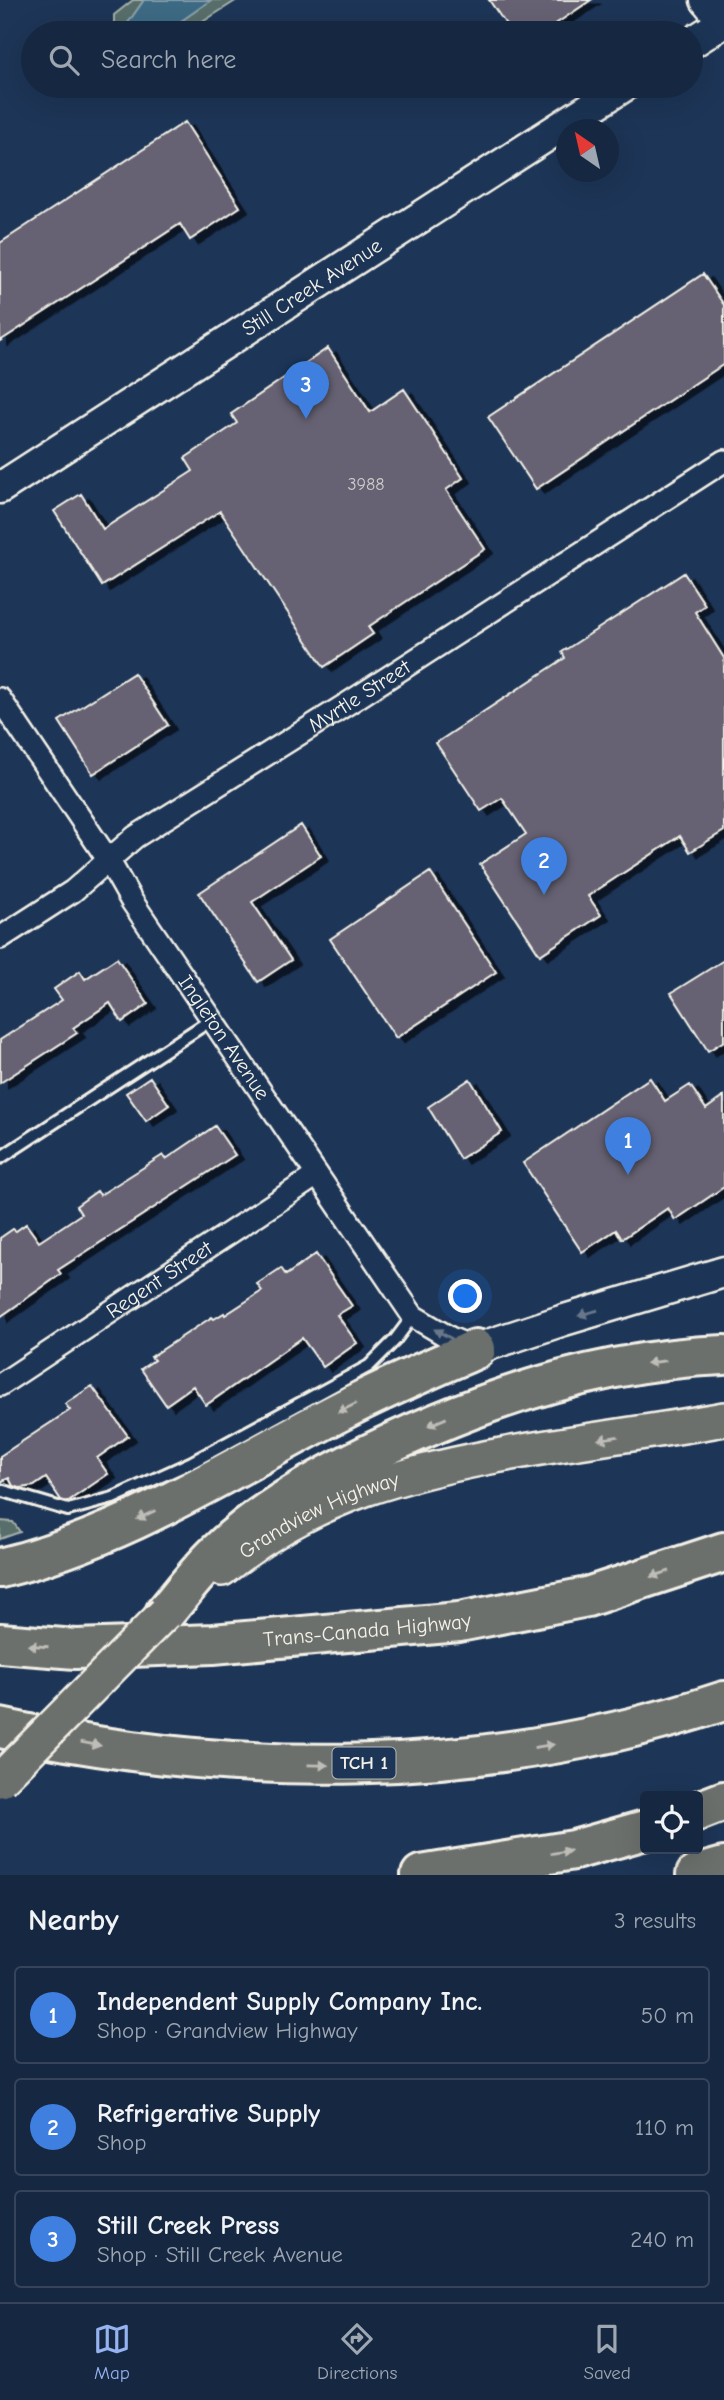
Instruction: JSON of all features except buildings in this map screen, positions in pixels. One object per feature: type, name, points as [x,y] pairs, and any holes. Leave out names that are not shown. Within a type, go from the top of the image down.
[{"type":"highway","points":[[0,1568],[81,1544],[146,1516],[341,1410],[476,1349]]},
{"type":"highway","points":[[164,1613],[226,1555],[246,1529],[321,1478],[438,1422],[503,1397],[565,1380],[639,1365],[724,1355]]},
{"type":"highway","name":"Trans-Canada Highway","points":[[0,1643],[76,1648],[214,1644],[459,1622],[587,1597],[724,1552]]},
{"type":"highway","name":"TCH 1","points":[[0,1728],[157,1755],[320,1765],[443,1760],[547,1746],[667,1720],[724,1700]]},
{"type":"highway","points":[[703,1809],[724,1801]]},
{"type":"highway","points":[[421,1875],[575,1850],[640,1831]]},
{"type":"highway","points":[[696,1875],[724,1867]]},
{"type":"main road","name":"Grandview Highway","points":[[226,1555],[329,1504],[422,1471],[724,1419]]},
{"type":"main road","points":[[0,1780],[164,1613]]},
{"type":"street","points":[[703,35],[724,22],[706,0]]},
{"type":"street","name":"Still Creek Avenue","points":[[0,488],[605,98]]},
{"type":"street","name":"Myrtle Street","points":[[0,938],[73,891],[135,837],[724,461]]},
{"type":"street","name":"Ingleton Avenue","points":[[0,699],[211,1020],[413,1316],[450,1338],[476,1349]]},
{"type":"street","name":"Regent Street","points":[[0,1385],[317,1175]]},
{"type":"street","points":[[476,1349],[724,1272]]},
{"type":"lane","points":[[0,1158],[211,1020]]},
{"type":"lane","points":[[0,1490],[68,1510],[113,1498],[192,1462],[369,1366],[395,1340],[413,1316]]},
{"type":"green space","points":[[133,0],[144,0],[129,21],[114,21],[114,15]]},
{"type":"green space","points":[[211,0],[237,0],[204,21],[181,21]]},
{"type":"green space","points":[[0,1521],[13,1522],[20,1532],[0,1539]]},
{"type":"water","points":[[144,0],[211,0],[181,21],[129,21]]},
{"type":"place","name":"Still Creek Press","points":[[306,419]]},
{"type":"place","name":"Refrigerative Supply","points":[[544,895]]},
{"type":"place","name":"Independent Supply Company Inc.","points":[[628,1175]]}]
